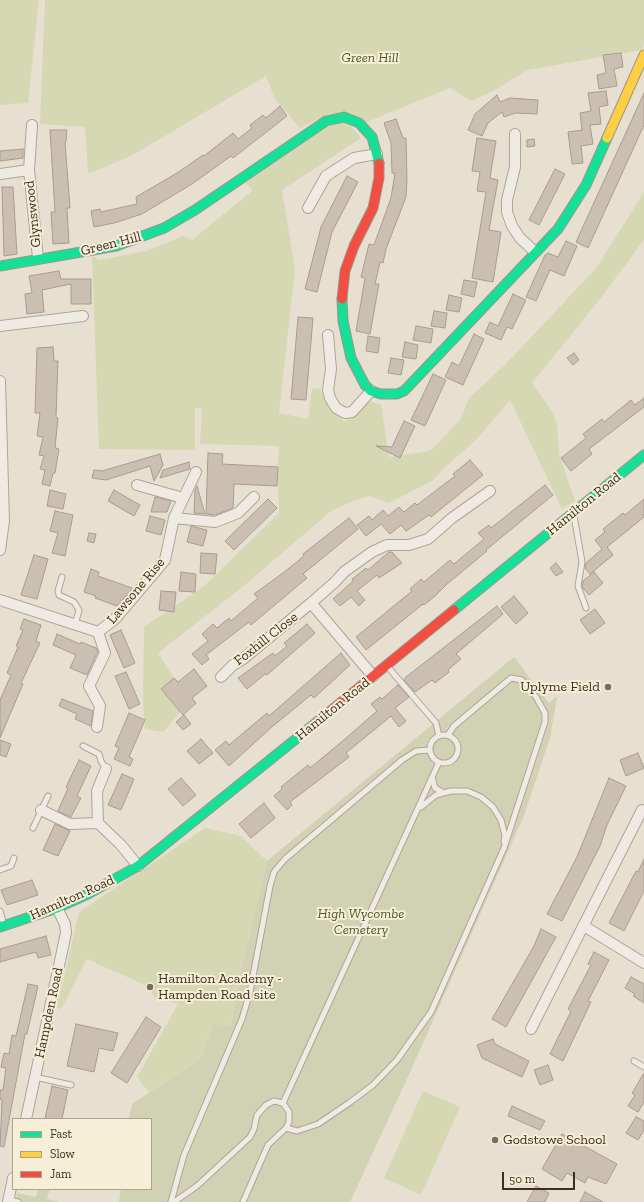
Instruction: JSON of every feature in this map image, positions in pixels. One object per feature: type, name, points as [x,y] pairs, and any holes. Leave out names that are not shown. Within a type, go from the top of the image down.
[{"type":"street","points":[[328,335],[331,369],[328,390],[330,398],[336,408],[345,413],[352,412],[371,391],[380,394],[397,394],[410,386],[558,229],[586,185],[644,57]]},
{"type":"street","name":"Green Hill","points":[[0,266],[38,258],[116,246],[164,228],[212,199],[326,121],[344,117],[359,123],[372,137],[377,154],[379,178],[377,193],[373,208],[354,246],[345,270],[342,297],[343,321],[351,358],[359,376],[371,391]]},
{"type":"street","name":"Glynswood","points":[[32,125],[29,170],[38,258]]},
{"type":"street","points":[[515,134],[515,167],[507,200],[507,212],[512,226],[520,238],[535,252]]},
{"type":"street","points":[[308,208],[326,176],[354,158],[377,154]]},
{"type":"street","name":"Glynswood","points":[[0,174],[29,170]]},
{"type":"street","points":[[0,326],[83,316]]},
{"type":"street","points":[[0,381],[4,521],[0,550]]},
{"type":"street","name":"Hamilton Road","points":[[2,927],[57,908],[88,894],[138,866],[191,825],[644,455]]},
{"type":"street","name":"Lawsone Rise","points":[[0,600],[98,632],[115,619],[165,560],[174,518],[196,472]]},
{"type":"street","points":[[137,485],[183,498]]},
{"type":"street","name":"Foxhill Close","points":[[221,677],[233,665],[243,659],[336,582],[344,572],[372,552],[387,545],[409,545],[428,539],[452,518],[490,491]]},
{"type":"street","points":[[174,518],[216,522],[238,513],[254,497]]},
{"type":"street","name":"Foxhill Close","points":[[311,603],[373,676]]},
{"type":"street","points":[[97,727],[100,706],[89,686],[105,653],[98,632]]},
{"type":"street","points":[[98,823],[98,791],[106,769]]},
{"type":"street","points":[[41,810],[70,824],[98,823],[121,845],[138,866]]},
{"type":"street","points":[[531,1029],[642,810]]},
{"type":"street","name":"Hampden Road","points":[[26,1118],[66,933],[65,924],[57,908]]},
{"type":"street","points":[[584,926],[644,963]]},
{"type":"street","points":[[11,1201],[12,1190]]},
{"type":"lane","points":[[573,513],[582,562],[578,586],[586,608]]},
{"type":"lane","points":[[62,577],[58,595],[74,602],[79,610],[75,624]]},
{"type":"lane","points":[[386,665],[436,723],[439,736]]},
{"type":"lane","points":[[286,1128],[297,1131],[308,1128],[335,1114],[373,1085],[408,1046],[426,1020],[441,992],[503,852],[545,722],[545,713],[536,697],[522,680],[511,678],[454,726],[448,735]]},
{"type":"lane","points":[[448,735],[456,740],[458,753],[450,762],[439,762],[433,758],[430,750],[432,741],[439,736],[448,735]]},
{"type":"lane","points":[[83,746],[99,754],[100,761],[106,769]]},
{"type":"lane","points":[[171,1202],[187,1148],[242,1019],[250,992],[274,872],[285,859],[402,760],[416,751],[430,750]]},
{"type":"lane","points":[[283,1103],[439,762]]},
{"type":"lane","points":[[432,776],[433,784],[444,793]]},
{"type":"lane","points":[[415,814],[423,804],[436,795],[451,790],[467,791],[481,797],[493,807],[502,822],[505,836],[503,852]]},
{"type":"lane","points":[[33,828],[48,796]]},
{"type":"lane","points":[[502,822],[508,824],[513,822]]},
{"type":"lane","points":[[0,870],[11,866],[14,858]]},
{"type":"lane","points":[[0,911],[2,927]]},
{"type":"lane","points":[[634,1061],[644,1067]]},
{"type":"lane","points":[[35,1077],[71,1085]]},
{"type":"lane","points":[[174,1202],[196,1186],[250,1137],[254,1129],[257,1115],[266,1104],[274,1101],[283,1103],[289,1112],[289,1122],[286,1128],[268,1145],[242,1202]]},
{"type":"green space","points":[[0,0],[39,0],[28,103],[0,105]]},
{"type":"green space","points":[[45,0],[644,0],[644,44],[642,50],[527,70],[495,90],[471,101],[450,88],[367,122],[329,114],[300,128],[275,99],[266,76],[131,156],[88,174],[85,127],[40,124]]},
{"type":"green space","points":[[346,121],[361,138],[282,190],[295,269],[279,413],[308,419],[312,388],[320,389],[325,401],[344,422],[370,401],[381,405],[389,457],[430,451],[461,419],[469,398],[505,365],[597,267],[644,192],[644,240],[600,299],[532,383],[552,411],[557,424],[559,454],[575,501],[562,509],[510,400],[477,439],[445,467],[432,481],[389,503],[370,496],[358,499],[331,511],[240,589],[158,653],[189,702],[163,732],[145,729],[143,699],[144,627],[204,586],[279,513],[277,472],[279,446],[200,444],[202,409],[195,408],[195,450],[99,449],[92,256],[100,260],[146,251],[183,236],[192,240],[252,191],[252,189],[245,183],[327,127]]},
{"type":"green space","name":"High Wycombe Cemetery","points":[[514,657],[549,703],[556,697],[557,698],[550,738],[523,818],[411,1070],[350,1202],[119,1202],[121,1190],[152,1190],[152,1118],[129,1118],[132,1104],[201,1058],[213,1024],[231,1025],[242,967],[267,861]]},
{"type":"green space","name":"Hamilton Academy - Hampden Road site","points":[[205,828],[241,836],[267,861],[242,967],[231,1025],[213,1024],[201,1058],[149,1092],[137,1077],[178,1004],[155,997],[145,985],[87,959],[61,1009],[57,1008],[79,912]]},
{"type":"green space","points":[[423,1091],[460,1107],[421,1195],[384,1178]]},
{"type":"green space","points":[[38,1190],[50,1190],[47,1199],[60,1202],[15,1202],[17,1193],[36,1197]]},
{"type":"building","points":[[621,53],[623,67],[614,69],[617,86],[599,89],[597,75],[606,73],[603,55]]},
{"type":"building","points":[[606,91],[608,105],[599,107],[601,124],[590,125],[593,144],[581,146],[583,163],[572,164],[568,132],[582,130],[580,113],[591,111],[588,93]]},
{"type":"building","points":[[644,93],[644,125],[588,248],[576,242]]},
{"type":"building","points":[[497,95],[500,102],[510,98],[538,100],[537,114],[515,113],[504,117],[502,112],[488,123],[482,136],[468,130],[475,114]]},
{"type":"building","points":[[280,106],[287,116],[233,158],[231,156],[192,184],[142,214],[114,223],[94,227],[91,211],[100,209],[101,212],[137,204],[136,197],[177,173],[203,155],[204,156],[233,133],[238,139],[252,128],[250,125],[263,115],[266,118]]},
{"type":"building","points":[[396,119],[403,138],[406,138],[406,197],[386,249],[383,263],[380,262],[375,284],[379,284],[370,334],[356,331],[365,278],[361,277],[369,244],[374,245],[391,198],[395,173],[392,173],[391,143],[384,123]]},
{"type":"building","points":[[50,130],[67,130],[65,142],[70,208],[67,208],[69,243],[53,244],[51,212],[55,212]]},
{"type":"building","points":[[477,138],[496,141],[490,178],[498,180],[489,230],[501,232],[493,282],[472,278],[486,192],[477,191],[480,172],[472,171]]},
{"type":"building","points":[[534,139],[535,146],[527,147],[527,140]]},
{"type":"building","points":[[23,149],[23,158],[0,161],[0,151]]},
{"type":"building","points":[[555,169],[565,174],[539,225],[529,220]]},
{"type":"building","points":[[347,176],[358,182],[332,232],[317,292],[305,289],[321,227]]},
{"type":"building","points":[[2,187],[13,187],[17,254],[4,256]]},
{"type":"building","points":[[566,241],[577,246],[564,276],[550,270],[536,301],[526,297],[545,255],[548,253],[558,257]]},
{"type":"building","points":[[59,271],[61,279],[91,279],[91,304],[71,304],[71,284],[42,290],[44,312],[27,314],[25,294],[32,293],[29,276]]},
{"type":"building","points":[[464,280],[477,282],[474,297],[461,294]]},
{"type":"building","points":[[513,294],[526,300],[512,329],[507,327],[501,340],[485,333],[490,322],[498,326]]},
{"type":"building","points":[[449,295],[462,298],[459,312],[446,310]]},
{"type":"building","points":[[434,311],[447,313],[445,328],[431,326]]},
{"type":"building","points":[[298,317],[313,318],[306,400],[291,399]]},
{"type":"building","points":[[416,326],[433,329],[431,343],[413,340]]},
{"type":"building","points":[[474,334],[484,339],[463,385],[445,377],[452,362],[459,366]]},
{"type":"building","points":[[368,336],[380,338],[378,353],[366,351]]},
{"type":"building","points":[[405,342],[418,345],[416,359],[402,357]]},
{"type":"building","points":[[53,347],[54,361],[58,361],[56,417],[58,418],[55,448],[59,449],[55,473],[53,473],[50,486],[42,484],[45,470],[40,469],[44,456],[39,455],[43,437],[37,436],[40,413],[35,413],[37,348]]},
{"type":"building","points":[[574,353],[579,360],[573,365],[567,358]]},
{"type":"building","points":[[391,358],[404,360],[401,375],[388,373]]},
{"type":"building","points":[[433,374],[446,380],[425,426],[411,420]]},
{"type":"building","points":[[644,398],[644,407],[589,449],[592,454],[571,471],[561,458],[586,438],[583,434],[602,419],[604,422],[631,400],[635,405]]},
{"type":"building","points":[[404,421],[415,426],[400,458],[376,446],[392,447]]},
{"type":"building","points":[[208,453],[223,454],[222,464],[278,467],[277,486],[234,484],[233,508],[215,515],[206,514]]},
{"type":"building","points":[[160,454],[163,465],[154,481],[150,466],[106,480],[92,478],[94,470],[102,471]]},
{"type":"building","points":[[470,460],[483,475],[431,517],[429,515],[406,531],[401,525],[390,534],[381,524],[366,536],[357,525],[369,516],[372,520],[383,510],[388,516],[399,507],[404,512],[415,503],[417,505],[455,476],[453,474]]},
{"type":"building","points":[[189,462],[190,469],[160,478],[163,470]]},
{"type":"building","points":[[545,485],[553,495],[486,550],[487,551],[447,584],[435,596],[366,650],[356,637],[412,591],[410,589],[421,579],[424,582],[450,560],[454,564],[484,539],[478,533],[489,525],[491,528]]},
{"type":"building","points":[[197,486],[205,514],[194,513],[195,490]]},
{"type":"building","points":[[50,490],[66,494],[63,509],[47,506]]},
{"type":"building","points":[[114,490],[140,505],[134,516],[108,501]]},
{"type":"building","points":[[155,497],[171,501],[167,512],[151,512]]},
{"type":"building","points":[[268,499],[277,508],[234,550],[225,541]]},
{"type":"building","points":[[644,499],[644,517],[607,547],[613,555],[590,574],[585,568],[586,563],[602,549],[595,540],[605,532],[603,529],[623,513],[625,515]]},
{"type":"building","points":[[55,511],[73,515],[65,556],[52,553],[58,533],[50,531]]},
{"type":"building","points":[[150,516],[165,520],[161,535],[146,531]]},
{"type":"building","points":[[349,518],[358,529],[303,574],[307,578],[251,625],[249,622],[206,655],[209,659],[202,665],[192,654],[208,641],[202,634],[213,624],[217,628],[229,618],[231,621],[258,598],[254,594],[283,573],[304,556],[303,554]]},
{"type":"building","points":[[191,526],[207,530],[203,546],[187,542]]},
{"type":"building","points":[[89,533],[96,534],[94,543],[87,541]]},
{"type":"building","points":[[389,552],[392,552],[402,563],[379,578],[377,575],[357,591],[365,600],[359,606],[351,597],[340,606],[333,599],[353,581],[352,579],[366,568],[368,570]]},
{"type":"building","points":[[201,553],[217,554],[215,574],[200,573]]},
{"type":"building","points":[[34,555],[48,559],[37,599],[21,595]]},
{"type":"building","points":[[556,563],[563,572],[556,576],[550,568]]},
{"type":"building","points":[[91,569],[99,572],[98,576],[132,589],[117,606],[95,598],[96,596],[84,592]]},
{"type":"building","points":[[181,572],[196,574],[195,592],[179,591]]},
{"type":"building","points":[[594,572],[603,583],[589,595],[582,587],[583,581]]},
{"type":"building","points":[[161,591],[176,592],[174,612],[159,610]]},
{"type":"building","points":[[514,596],[528,613],[516,624],[501,607]]},
{"type":"building","points":[[497,606],[503,614],[456,654],[461,659],[448,670],[449,672],[435,683],[432,680],[415,692],[404,680],[406,677]]},
{"type":"building","points":[[595,609],[605,623],[590,634],[580,620]]},
{"type":"building","points":[[24,619],[41,625],[36,641],[40,643],[21,683],[23,684],[0,738],[0,700],[11,675],[7,673],[18,647],[16,646],[23,630],[20,629]]},
{"type":"building","points":[[307,624],[315,633],[267,675],[265,674],[247,689],[238,678],[273,653],[275,656],[287,646],[284,643]]},
{"type":"building","points":[[121,630],[135,663],[124,668],[110,635]]},
{"type":"building","points":[[57,634],[80,644],[81,642],[96,648],[98,651],[87,675],[70,668],[76,655],[53,645]]},
{"type":"building","points":[[341,653],[350,665],[314,698],[311,695],[273,726],[229,766],[215,750],[226,741],[229,745],[267,713],[269,716]]},
{"type":"building","points":[[194,669],[207,686],[192,698],[196,703],[183,715],[161,689],[174,678],[178,682]]},
{"type":"building","points":[[126,672],[140,704],[129,709],[115,676]]},
{"type":"building","points":[[398,685],[409,697],[395,708],[406,721],[399,727],[391,716],[346,753],[349,757],[290,802],[292,805],[287,810],[274,796],[282,789],[281,787],[308,765],[310,768],[345,739],[377,711],[371,704],[380,697],[382,699]]},
{"type":"building","points":[[62,699],[93,711],[91,726],[75,719],[77,714],[59,706]]},
{"type":"building","points":[[129,713],[145,720],[129,757],[133,759],[130,766],[114,759],[119,748],[115,746]]},
{"type":"building","points":[[184,715],[191,724],[183,730],[176,722]]},
{"type":"building","points":[[201,739],[213,753],[199,764],[187,751]]},
{"type":"building","points":[[0,740],[11,744],[6,757],[0,755]]},
{"type":"building","points":[[638,753],[644,768],[626,776],[620,760]]},
{"type":"building","points":[[79,760],[91,766],[77,796],[81,798],[71,817],[58,811],[68,788],[66,787]]},
{"type":"building","points":[[122,774],[134,779],[121,810],[108,805]]},
{"type":"building","points":[[181,778],[196,795],[183,806],[168,789]]},
{"type":"building","points":[[609,778],[626,786],[607,825],[600,846],[562,921],[547,914],[577,857]]},
{"type":"building","points":[[264,803],[275,818],[251,838],[239,824]]},
{"type":"building","points":[[55,824],[70,831],[58,856],[43,850]]},
{"type":"building","points":[[644,859],[644,891],[624,931],[609,923],[636,871],[638,872]]},
{"type":"building","points":[[32,880],[38,895],[7,905],[1,890]]},
{"type":"building","points":[[541,929],[556,937],[506,1027],[492,1019],[534,946]]},
{"type":"building","points":[[46,936],[51,955],[38,958],[36,952],[0,962],[0,949]]},
{"type":"building","points":[[594,952],[609,960],[588,1001],[591,1002],[563,1061],[550,1054],[571,1011],[568,1009],[591,965],[588,964]]},
{"type":"building","points":[[631,977],[644,984],[644,1003],[633,996],[635,994],[625,988]]},
{"type":"building","points":[[28,984],[38,986],[27,1034],[25,1034],[4,1147],[0,1146],[2,1100],[0,1099],[0,1090],[3,1090],[6,1068],[1,1067],[4,1053],[9,1054],[12,1035],[16,1036]]},
{"type":"building","points":[[146,1017],[161,1027],[127,1083],[111,1073]]},
{"type":"building","points":[[76,1024],[118,1033],[113,1051],[99,1048],[94,1072],[67,1066]]},
{"type":"building","points":[[493,1039],[495,1044],[529,1061],[522,1077],[482,1058],[477,1045]]},
{"type":"building","points":[[548,1065],[553,1080],[540,1085],[534,1070]]},
{"type":"building","points":[[644,1073],[644,1102],[638,1112],[628,1106],[635,1095],[632,1093]]},
{"type":"building","points":[[52,1086],[68,1090],[62,1118],[45,1118]]},
{"type":"building","points":[[512,1106],[545,1121],[540,1130],[508,1116]]},
{"type":"building","points":[[636,1117],[644,1121],[644,1130],[638,1140],[626,1133]]},
{"type":"building","points":[[562,1134],[617,1164],[606,1184],[588,1177],[585,1183],[567,1173],[562,1181],[542,1169]]},
{"type":"building","points":[[536,1186],[549,1193],[545,1202],[527,1202]]},
{"type":"building","points":[[585,1192],[603,1202],[580,1202]]},
{"type":"traffic: fast","points":[[0,266],[116,246],[164,228],[195,210],[326,121],[344,117],[359,123],[372,137],[379,163]]},
{"type":"traffic: fast","points":[[342,299],[343,321],[351,358],[365,385],[371,391],[381,394],[397,394],[404,391],[558,229],[586,185],[607,138]]},
{"type":"traffic: fast","points":[[454,610],[644,455]]},
{"type":"traffic: fast","points":[[0,927],[57,908],[88,894],[138,866],[317,722]]},
{"type":"traffic: slow","points":[[607,138],[644,55]]},
{"type":"traffic: jam","points":[[342,299],[345,271],[354,246],[373,208],[379,178],[379,163]]},
{"type":"traffic: jam","points":[[317,722],[454,610]]},
{"type":"place","name":"Uplyme Field","points":[[608,687]]},
{"type":"place","name":"Hamilton Academy - Hampden Road site","points":[[150,987]]},
{"type":"place","name":"Godstowe School","points":[[495,1140]]}]
